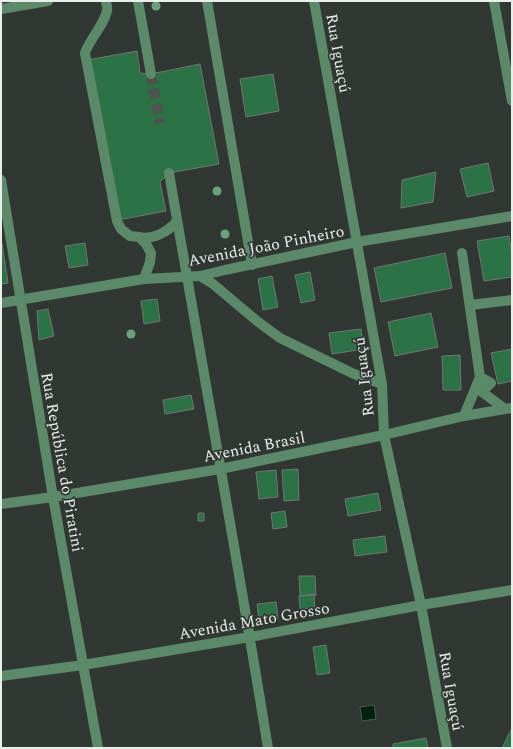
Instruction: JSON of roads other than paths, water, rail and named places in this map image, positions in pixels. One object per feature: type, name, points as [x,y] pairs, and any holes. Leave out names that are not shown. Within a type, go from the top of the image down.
[{"type":"street","points":[[1,9],[48,1]]},
{"type":"street","points":[[106,1],[107,10],[105,18],[87,45],[85,53],[117,221],[121,229],[130,236],[145,238],[156,237],[173,226],[177,221]]},
{"type":"street","points":[[138,1],[151,74]]},
{"type":"street","points":[[207,1],[252,265]]},
{"type":"street","name":"Rua Iguaçú","points":[[314,1],[382,384],[384,435],[421,605],[447,748]]},
{"type":"street","points":[[494,1],[512,101]]},
{"type":"street","points":[[169,173],[268,748]]},
{"type":"street","name":"Rua República do Piratini","points":[[1,180],[53,497],[98,748]]},
{"type":"street","name":"Avenida João Pinheiro","points":[[1,303],[144,279],[200,276],[357,242],[512,216]]},
{"type":"street","points":[[139,237],[146,244],[151,253],[150,262],[144,279]]},
{"type":"street","points":[[462,252],[480,377],[464,416]]},
{"type":"street","points":[[200,276],[213,284],[257,322],[280,338],[354,374],[382,384]]},
{"type":"street","points":[[470,305],[512,300]]},
{"type":"street","points":[[480,377],[491,384],[482,392],[508,408]]},
{"type":"street","name":"Avenida Brasil","points":[[1,504],[53,497],[220,469],[384,435],[464,416],[508,408]]},
{"type":"street","name":"Avenida Mato Grosso","points":[[1,676],[250,638],[421,605],[512,590]]},
{"type":"tunnel","points":[[151,74],[160,123]]}]
